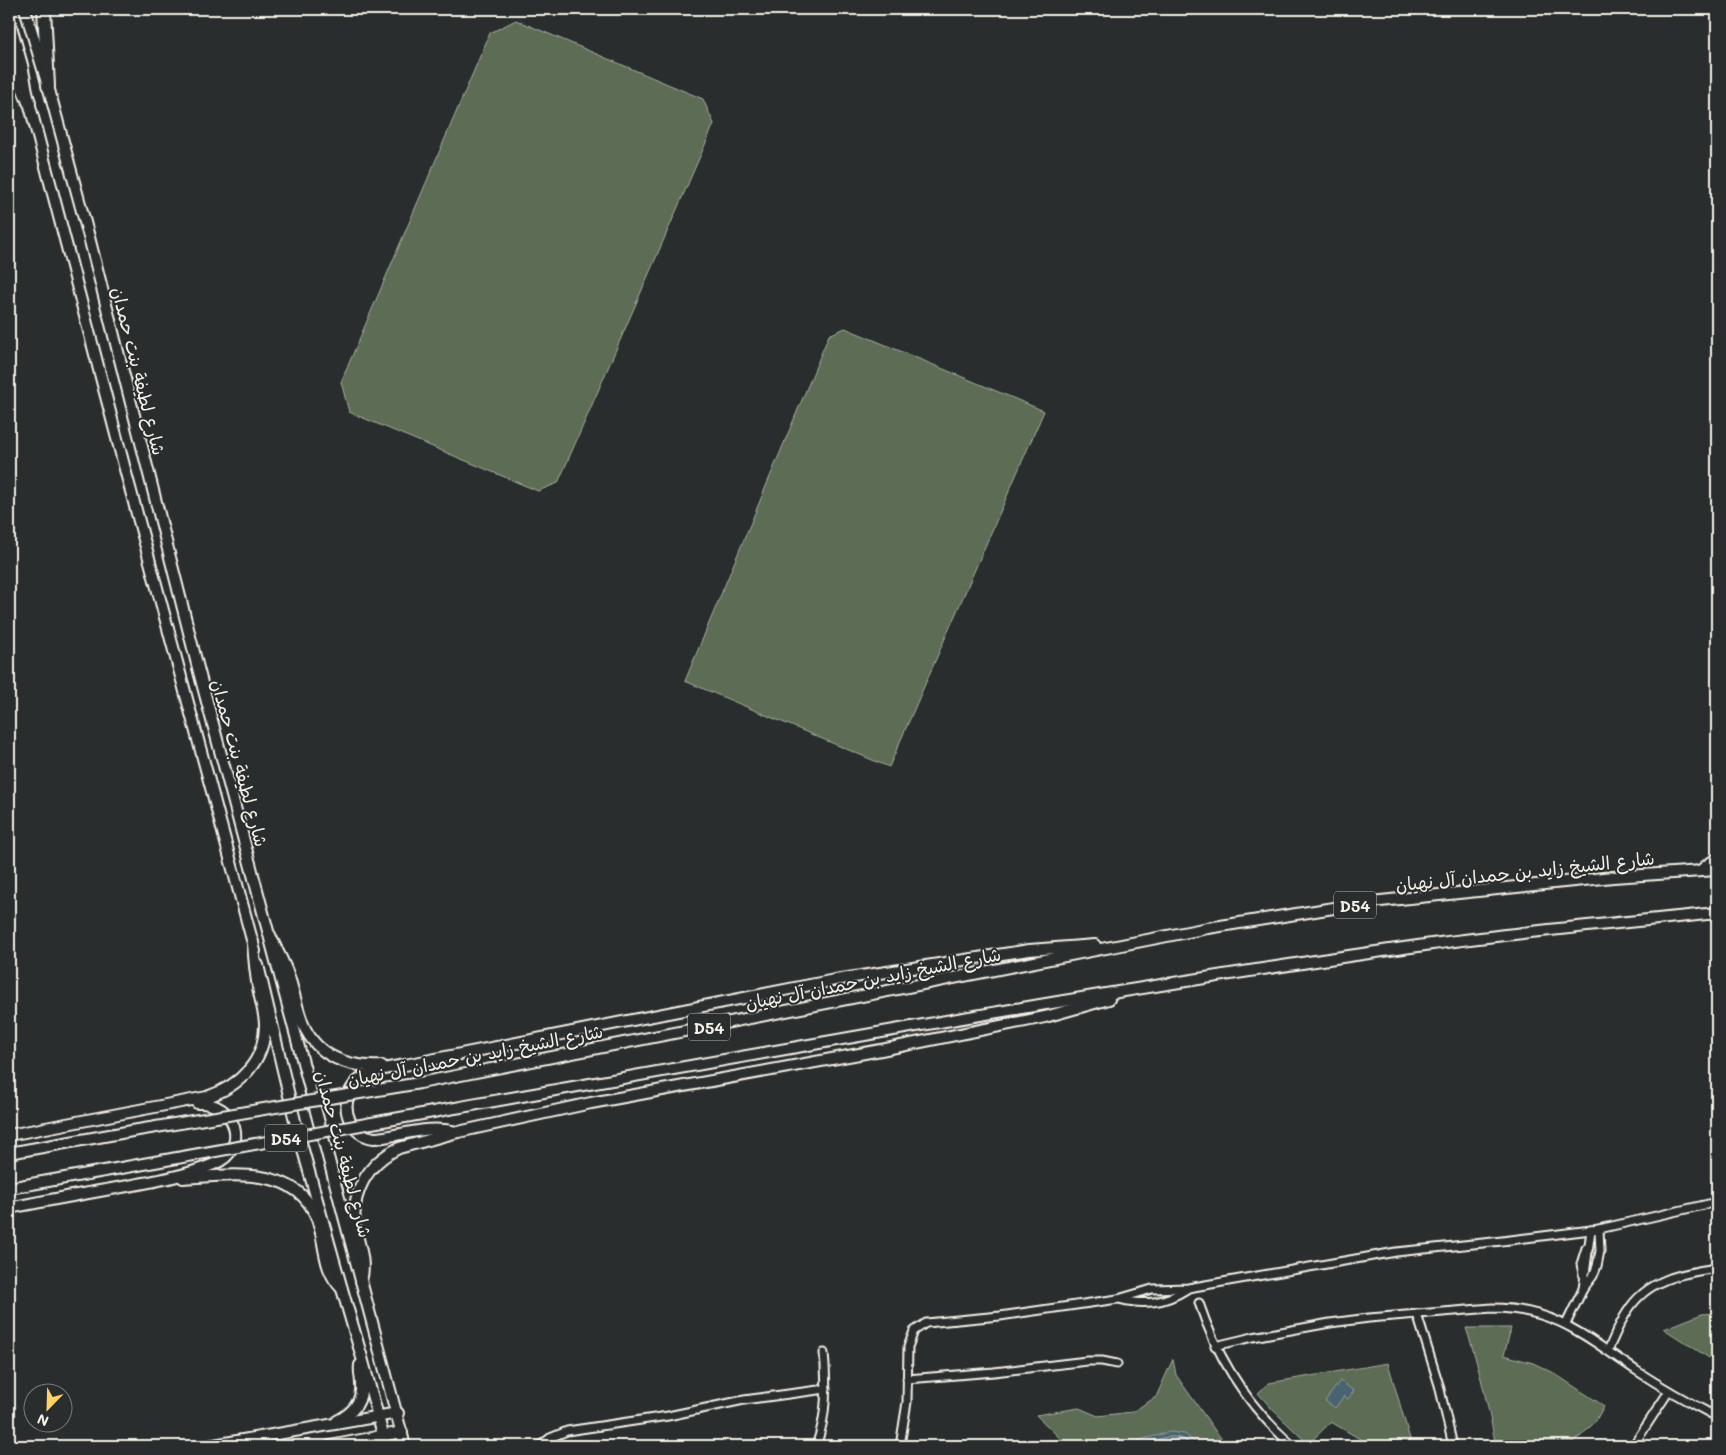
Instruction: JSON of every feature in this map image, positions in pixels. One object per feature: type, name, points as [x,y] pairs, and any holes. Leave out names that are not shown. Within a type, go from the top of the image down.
[{"type":"highway","points":[[44,9],[48,86]]},
{"type":"highway","points":[[9,54],[29,102]]},
{"type":"main road","name":"شارع لطيفة بنت حمدان","points":[[25,9],[89,237],[165,542],[361,1281],[398,1413],[405,1446]]},
{"type":"main road","name":"شارع لطيفة بنت حمدان","points":[[9,19],[124,464],[253,942],[296,1125],[362,1354],[384,1442]]},
{"type":"main road","points":[[1700,871],[1717,859]]},
{"type":"main road","name":"شارع الشيخ زايد بن حمدان آل نهيان","points":[[9,1153],[420,1083],[987,973],[1208,928],[1371,902],[1613,877],[1717,870]]},
{"type":"main road","name":"D54","points":[[9,1188],[995,1013],[1434,944],[1717,913]]},
{"type":"main road","points":[[270,935],[288,975],[303,1025],[319,1048],[330,1056],[356,1066],[370,1067],[410,1064]]},
{"type":"main road","points":[[9,1135],[207,1097],[220,1093],[240,1080],[257,1059],[265,1034],[265,1022],[256,976],[253,942]]},
{"type":"main road","points":[[458,1132],[435,1128],[374,1138],[364,1135],[350,1123],[347,1114],[347,1098],[357,1081],[374,1072],[834,980],[1036,949],[1127,944]]},
{"type":"main road","points":[[361,1281],[364,1260],[354,1216],[356,1197],[364,1179],[375,1164],[390,1152],[408,1144],[591,1103],[813,1064],[1045,1017],[1100,1002],[1126,992]]},
{"type":"main road","points":[[9,1208],[170,1178],[223,1160],[231,1152],[235,1141],[235,1130],[232,1121],[219,1107],[200,1102],[157,1108]]},
{"type":"main road","points":[[170,1178],[234,1175],[263,1176],[295,1190],[308,1203],[318,1220],[328,1270],[334,1282],[342,1289]]},
{"type":"main road","points":[[330,1425],[351,1413],[359,1400],[362,1388],[359,1371],[362,1354]]},
{"type":"main road","points":[[208,1446],[398,1413]]},
{"type":"main road","points":[[330,1446],[384,1442],[402,1432]]},
{"type":"street","points":[[900,1446],[906,1410],[909,1341],[918,1328],[926,1323],[1000,1316],[1118,1299],[1140,1292],[1188,1288],[1396,1252],[1595,1229],[1717,1202]]},
{"type":"street","points":[[1583,1289],[1589,1241],[1595,1229]]},
{"type":"street","points":[[1566,1324],[1583,1289],[1593,1276],[1600,1251],[1595,1229]]},
{"type":"street","points":[[1608,1350],[1627,1312],[1638,1298],[1653,1286],[1675,1275],[1717,1268]]},
{"type":"street","points":[[1584,1276],[1589,1278],[1593,1276]]},
{"type":"street","points":[[1118,1299],[1130,1302],[1154,1302],[1176,1296],[1188,1288]]},
{"type":"street","points":[[1199,1303],[1215,1346],[1246,1398],[1273,1428],[1293,1446]]},
{"type":"street","points":[[1215,1346],[1330,1323],[1418,1314],[1510,1308],[1530,1311],[1566,1324],[1669,1390],[1717,1417]]},
{"type":"street","points":[[1418,1314],[1439,1385],[1453,1446]]},
{"type":"street","points":[[816,1446],[822,1424],[826,1389],[824,1353]]},
{"type":"street","points":[[907,1379],[994,1372],[1087,1361],[1117,1364]]},
{"type":"street","points":[[540,1446],[550,1438],[568,1431],[668,1416],[744,1400],[826,1389]]},
{"type":"street","points":[[1634,1446],[1669,1390]]},
{"type":"green space","points":[[516,20],[703,99],[714,124],[558,483],[538,491],[349,412],[341,382],[490,33]]},
{"type":"green space","points":[[845,328],[1044,411],[889,767],[685,681],[829,335]]},
{"type":"green space","points":[[1717,1313],[1717,1363],[1664,1329],[1702,1314]]},
{"type":"green space","points":[[1466,1328],[1511,1328],[1504,1355],[1533,1363],[1552,1372],[1604,1406],[1595,1422],[1581,1436],[1566,1446],[1496,1446],[1483,1386]]},
{"type":"green space","points":[[1173,1359],[1176,1375],[1228,1446],[1068,1446],[1036,1415],[1079,1408],[1098,1416],[1132,1412],[1156,1397]]},
{"type":"green space","points":[[1388,1363],[1412,1446],[1372,1446],[1331,1422],[1308,1444],[1258,1393],[1269,1383]]},
{"type":"water","points":[[1340,1381],[1354,1391],[1348,1399],[1344,1396],[1335,1408],[1325,1401]]},
{"type":"water","points":[[1170,1432],[1185,1434],[1199,1446],[1117,1446]]}]
